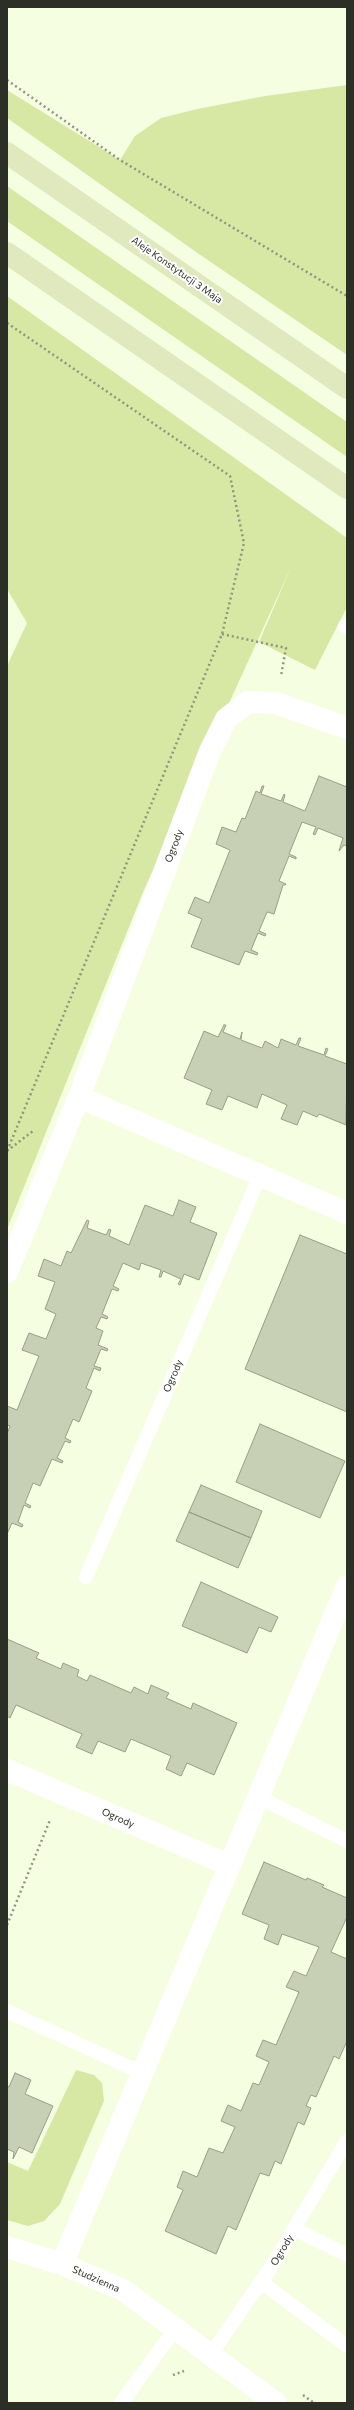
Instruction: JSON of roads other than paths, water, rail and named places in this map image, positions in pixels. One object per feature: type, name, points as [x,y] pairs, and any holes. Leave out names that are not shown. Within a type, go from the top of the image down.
[{"type":"main road","name":"Aleje Konstytucji 3 Maja","points":[[7,153],[347,388]]},
{"type":"main road","points":[[7,253],[347,488]]},
{"type":"street","name":"Ogrody","points":[[7,1272],[78,1097],[210,751],[226,718],[248,702],[276,703],[347,728]]},
{"type":"street","points":[[78,1097],[347,1213]]},
{"type":"street","points":[[62,2264],[347,1586]]},
{"type":"street","name":"Ogrody","points":[[7,1770],[229,1865]]},
{"type":"street","name":"Studzienna","points":[[7,2247],[62,2264],[122,2290],[176,2328],[276,2403]]},
{"type":"lane","name":"Ogrody","points":[[86,1577],[260,1176]]},
{"type":"lane","points":[[258,1797],[347,1841]]},
{"type":"lane","points":[[7,2011],[142,2073]]},
{"type":"lane","name":"Ogrody","points":[[211,2354],[261,2282],[347,2141]]},
{"type":"lane","points":[[294,2229],[347,2255]]},
{"type":"lane","points":[[261,2282],[347,2346]]},
{"type":"lane","points":[[121,2403],[176,2328]]}]
